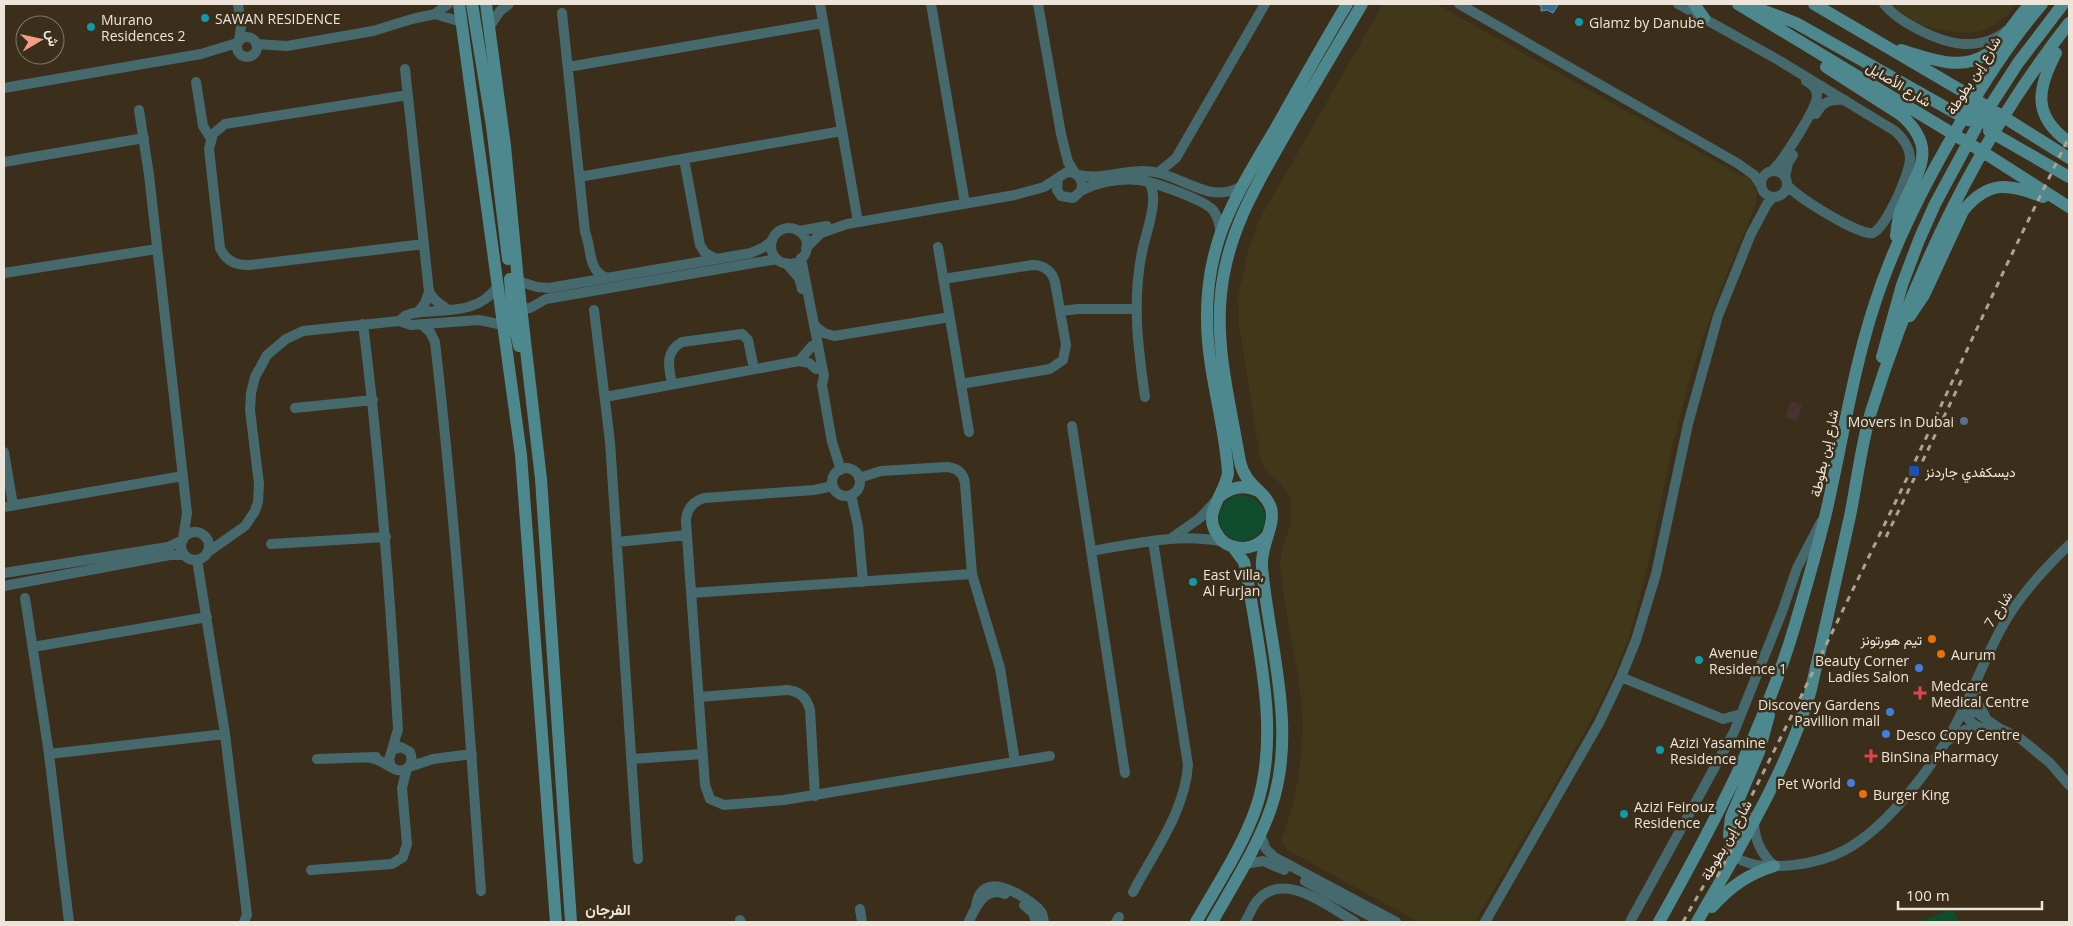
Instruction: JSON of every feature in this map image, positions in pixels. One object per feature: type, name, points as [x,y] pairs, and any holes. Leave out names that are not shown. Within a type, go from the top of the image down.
[{"type":"main road","points":[[459,4],[481,154],[523,478],[556,922]]},
{"type":"main road","points":[[472,4],[483,63],[500,189],[513,316],[521,351],[529,371]]},
{"type":"main road","points":[[486,4],[505,146],[544,512],[571,922]]},
{"type":"main road","points":[[1196,922],[1249,826],[1263,781],[1266,754],[1264,692],[1244,562],[1213,527],[1212,514],[1227,481],[1228,468],[1209,344],[1207,314],[1210,276],[1220,232],[1240,187],[1347,4]]},
{"type":"main road","points":[[1212,922],[1245,864],[1272,807],[1282,744],[1280,694],[1262,565],[1266,536],[1271,528],[1272,510],[1262,495],[1247,480],[1243,472],[1221,344],[1220,294],[1232,238],[1248,200],[1362,4]]},
{"type":"main road","points":[[1694,4],[1704,18]]},
{"type":"main road","name":"شارع الأصايل","points":[[1738,4],[1954,134],[2068,207]]},
{"type":"main road","points":[[1745,4],[1796,23],[2069,177]]},
{"type":"main road","name":"شارع الأصايل","points":[[1814,4],[1962,91],[2069,158]]},
{"type":"main road","points":[[1884,45],[1946,62],[1967,62],[1987,54],[2030,4]]},
{"type":"main road","name":"شارع إبن بطوطة","points":[[1658,922],[1730,790],[1776,683],[1795,626],[1826,514],[1862,350],[1874,308],[1894,252],[1924,187],[1974,99],[2018,32],[2042,4]]},
{"type":"main road","points":[[1871,414],[1889,328],[1908,269],[1935,204],[1997,94],[2062,4]]},
{"type":"main road","points":[[2067,25],[2063,41],[2043,78],[2041,97],[2042,106],[2050,124],[2055,131],[2069,142]]},
{"type":"main road","name":"شارع إبن بطوطة","points":[[1698,922],[1754,823],[1786,758],[1810,693],[1871,414],[1897,337],[1932,248],[1983,152],[2000,137],[2004,117],[2067,25]]},
{"type":"main road","points":[[1790,36],[1823,66],[1901,115],[1911,124],[1916,132],[1922,152],[1922,162],[1918,176],[1901,210],[1894,252]]},
{"type":"main road","points":[[1951,111],[1959,110],[1965,105],[1966,98],[1962,91]]},
{"type":"main road","points":[[1997,94],[1997,101],[2001,106],[2008,107],[2012,104]]},
{"type":"main road","points":[[1974,99],[1983,152]]},
{"type":"main road","points":[[1954,134],[2004,117]]},
{"type":"main road","points":[[1996,160],[1992,153],[1992,146],[2000,137]]},
{"type":"main road","points":[[1946,146],[1950,143],[1957,144],[1961,148],[1961,155]]},
{"type":"main road","points":[[1897,337],[1924,295],[1950,235],[1970,202],[1992,189],[2014,186],[2068,207]]},
{"type":"main road","points":[[1218,500],[1230,489],[1237,487],[1251,488],[1262,495]]},
{"type":"main road","points":[[1229,544],[1252,546],[1266,536]]},
{"type":"main road","points":[[1735,857],[1729,835],[1731,817],[1763,742],[1776,683]]},
{"type":"main road","points":[[1698,922],[1731,887],[1758,871],[1774,866]]},
{"type":"street","points":[[238,4],[241,27],[237,49],[242,56]]},
{"type":"street","points":[[4,88],[205,54],[229,54],[249,57],[254,45],[247,28],[243,4]]},
{"type":"street","points":[[205,54],[247,37],[254,45],[287,46],[373,31],[435,14],[448,4]]},
{"type":"street","points":[[490,26],[500,11],[508,4]]},
{"type":"street","points":[[820,4],[842,131],[853,223]]},
{"type":"street","points":[[931,4],[966,204]]},
{"type":"street","points":[[1038,4],[1060,134],[1062,165],[1057,190],[1061,196]]},
{"type":"street","points":[[1159,172],[1176,158],[1265,4]]},
{"type":"street","points":[[1460,4],[1736,163],[1742,169],[1754,175],[1761,188],[1773,197]]},
{"type":"street","points":[[1678,4],[1847,100],[1895,131],[1901,136],[1909,150],[1910,158],[1908,174],[1880,228],[1868,234],[1860,232],[1798,195],[1780,172],[1760,171],[1745,164],[1736,163]]},
{"type":"street","points":[[1884,4],[1892,13],[1905,22],[1936,36],[1958,43],[1983,42],[2001,35],[2009,29]]},
{"type":"street","points":[[562,13],[585,232],[587,268],[583,277],[571,284]]},
{"type":"street","points":[[435,14],[462,22]]},
{"type":"street","points":[[568,67],[823,23]]},
{"type":"street","points":[[1756,224],[1756,216],[1762,202],[1762,176],[1771,171],[1783,159],[1816,102],[1817,97],[1814,86],[1786,68],[1780,61]]},
{"type":"street","points":[[405,69],[429,292],[425,303],[417,313]]},
{"type":"street","points":[[196,82],[203,126],[210,139],[220,248],[225,257],[234,264],[250,265],[424,244]]},
{"type":"street","points":[[210,139],[216,130],[226,124],[408,95]]},
{"type":"street","points":[[1485,922],[1599,723],[1621,677],[1638,633],[1656,574],[1681,451],[1709,343],[1729,285],[1756,224],[1773,197],[1784,192],[1790,159],[1820,107],[1828,100],[1847,100]]},
{"type":"street","points":[[139,110],[144,138],[187,513],[181,546],[184,555]]},
{"type":"street","points":[[579,176],[842,131]]},
{"type":"street","points":[[1060,134],[1068,162],[1082,181],[1081,191]]},
{"type":"street","points":[[4,162],[144,138]]},
{"type":"street","points":[[684,158],[693,215],[696,250],[690,263]]},
{"type":"street","points":[[1176,158],[1175,168],[1178,178]]},
{"type":"street","points":[[522,309],[530,308],[546,300],[569,296],[782,261],[794,262],[801,258],[806,248],[821,233],[853,223],[1015,195],[1044,186],[1067,172],[1094,177],[1138,170],[1159,172],[1217,194],[1229,192],[1240,187]]},
{"type":"street","points":[[1015,195],[1048,193],[1073,198],[1081,191],[1092,186],[1124,180],[1149,182],[1200,202],[1213,211],[1219,221],[1220,232]]},
{"type":"street","points":[[1145,396],[1135,309],[1139,270],[1154,197],[1149,182]]},
{"type":"street","points":[[1148,227],[1161,200],[1179,194],[1188,183]]},
{"type":"street","points":[[693,215],[702,249],[709,256],[716,259]]},
{"type":"street","points":[[822,385],[818,380],[816,369],[815,326],[808,302],[798,278],[771,249],[772,241],[777,232],[785,228],[799,231],[839,222],[853,223]]},
{"type":"street","points":[[799,231],[805,238],[806,248]]},
{"type":"street","points":[[585,232],[593,267],[599,274],[607,278]]},
{"type":"street","points":[[518,281],[543,288],[571,284],[751,253],[772,241]]},
{"type":"street","points":[[938,248],[969,432]]},
{"type":"street","points":[[4,273],[157,249]]},
{"type":"street","points":[[801,258],[816,348],[824,376],[822,385],[832,442],[841,470]]},
{"type":"street","points":[[943,279],[1032,264],[1049,270],[1054,278],[1067,350],[1060,364],[1050,369],[961,384]]},
{"type":"street","points":[[569,296],[571,284]]},
{"type":"street","points":[[224,540],[201,534],[189,534],[168,547],[6,573],[8,585],[170,555],[184,555],[190,559],[197,560],[204,558],[208,552],[245,526],[255,511],[258,502],[259,484],[250,402],[254,377],[262,362],[273,349],[293,335],[313,330],[399,320],[405,316],[417,313],[473,307],[489,297],[497,288]]},
{"type":"street","points":[[429,292],[435,300],[451,309]]},
{"type":"street","points":[[451,309],[451,322]]},
{"type":"street","points":[[1060,311],[1078,309],[1135,309]]},
{"type":"street","points":[[594,310],[605,397],[617,542],[638,858]]},
{"type":"street","points":[[800,361],[834,336],[950,317]]},
{"type":"street","points":[[399,320],[407,324],[421,324],[479,320],[503,325]]},
{"type":"street","points":[[435,342],[438,330],[451,322]]},
{"type":"street","points":[[312,870],[392,864],[400,860],[407,849],[402,788],[389,759],[398,729],[386,537],[373,400],[363,324]]},
{"type":"street","points":[[421,324],[430,332],[435,342],[454,513],[481,891]]},
{"type":"street","points":[[815,326],[824,333],[834,336]]},
{"type":"street","points":[[672,384],[668,360],[669,354],[676,345],[682,342],[742,334],[748,340],[754,369]]},
{"type":"street","points":[[605,397],[800,361],[809,363],[816,369]]},
{"type":"street","points":[[295,408],[373,400]]},
{"type":"street","points":[[1072,426],[1125,773]]},
{"type":"street","points":[[4,452],[8,506],[183,476]]},
{"type":"street","points":[[859,478],[882,471],[947,467],[960,472],[964,480],[972,574],[1000,668],[1015,762]]},
{"type":"street","points":[[841,470],[852,470],[859,478],[858,490],[851,495],[842,496],[833,486],[835,474],[841,470]]},
{"type":"street","points":[[833,486],[814,490],[698,500],[687,512],[705,790],[710,799],[719,804],[752,803],[815,796],[1050,756]]},
{"type":"street","points":[[851,495],[858,526],[863,582]]},
{"type":"street","points":[[1172,538],[1200,518],[1218,500]]},
{"type":"street","points":[[187,513],[208,541],[208,552]]},
{"type":"street","points":[[1630,922],[1733,736],[1782,612],[1797,568],[1826,514]]},
{"type":"street","points":[[617,542],[687,535]]},
{"type":"street","points":[[271,544],[386,537]]},
{"type":"street","points":[[1091,551],[1172,538],[1198,538],[1229,544]]},
{"type":"street","points":[[1133,892],[1180,804],[1187,772],[1186,751],[1153,541]]},
{"type":"street","name":"شارع 7","points":[[1735,857],[1755,866],[1803,864],[1823,859],[1845,850],[1862,839],[1901,801],[1919,780],[1945,743],[1963,712],[1994,641],[2021,598],[2069,545]]},
{"type":"street","points":[[197,560],[226,734],[246,915],[244,922]]},
{"type":"street","points":[[691,593],[972,574]]},
{"type":"street","points":[[25,598],[49,754],[69,922]]},
{"type":"street","points":[[34,648],[207,617]]},
{"type":"street","points":[[1621,677],[1723,719],[1742,714]]},
{"type":"street","points":[[1976,681],[1976,700],[1985,717]]},
{"type":"street","points":[[698,697],[787,690],[800,694],[807,701],[810,710],[815,796]]},
{"type":"street","points":[[1963,712],[1976,712],[1999,728],[2018,737],[2050,763],[2069,785]]},
{"type":"street","points":[[1963,712],[1971,724],[2025,744]]},
{"type":"street","points":[[1723,719],[1733,736]]},
{"type":"street","points":[[1945,743],[1965,730],[1981,728]]},
{"type":"street","points":[[398,729],[412,761],[402,788]]},
{"type":"street","points":[[49,754],[226,734]]},
{"type":"street","points":[[317,760],[371,758],[401,747],[433,759]]},
{"type":"street","points":[[371,758],[401,770],[433,759],[472,754]]},
{"type":"street","points":[[632,759],[703,754]]},
{"type":"street","points":[[1754,823],[1756,840],[1774,866]]},
{"type":"street","points":[[1260,834],[1266,848],[1274,856],[1396,922]]},
{"type":"street","points":[[1245,864],[1260,861],[1273,864],[1381,922]]},
{"type":"street","points":[[969,921],[976,906],[978,896],[983,890],[991,886],[1000,886],[1036,906],[1042,913],[1044,922]]},
{"type":"street","points":[[1245,922],[1257,902],[1266,894],[1286,888],[1304,892],[1356,922]]},
{"type":"street","points":[[976,906],[986,895],[994,892],[1003,893],[1030,908],[1036,922]]},
{"type":"street","points":[[860,908],[862,922]]},
{"type":"shaded area","points":[[1791,401],[1802,405],[1797,421],[1785,417]]},
{"type":"green space","points":[[1237,495],[1247,495],[1261,505],[1265,518],[1261,531],[1255,537],[1247,541],[1237,541],[1223,531],[1219,523],[1219,513],[1229,499]]},
{"type":"green space","points":[[1953,909],[1958,922],[1918,922]]},
{"type":"sand","points":[[1383,4],[1436,4],[1742,176],[1750,177],[1757,193],[1755,207],[1716,302],[1691,375],[1669,460],[1644,582],[1627,642],[1605,694],[1587,728],[1475,922],[1419,922],[1287,850],[1281,841],[1296,788],[1302,735],[1299,681],[1280,566],[1290,524],[1291,507],[1286,492],[1262,464],[1259,454],[1239,324],[1238,296],[1249,248],[1259,220]]},
{"type":"sand","points":[[1891,4],[2017,4],[2004,18],[1994,25],[1976,32],[1967,33],[1943,30],[1917,23],[1906,18]]},
{"type":"water","points":[[1537,4],[1558,5],[1553,13],[1547,10],[1541,11],[1541,6]]},
{"type":"railway","points":[[1683,922],[1730,839],[1791,717],[2069,137]]},
{"type":"railway","points":[[1886,537],[1963,377]]},
{"type":"railway","points":[[1717,877],[1751,813]]},
{"type":"place","name":"SAWAN RESIDENCE","points":[[205,18]]},
{"type":"place","name":"Glamz by Danube","points":[[1579,22]]},
{"type":"place","name":"Murano Residences 2","points":[[91,27]]},
{"type":"place","name":"Movers in Dubai","points":[[1964,421]]},
{"type":"place","name":"ديسكفدي جاردنز","points":[[1914,471]]},
{"type":"place","name":"East Villa, Al Furjan","points":[[1193,582]]},
{"type":"place","name":"تيم هورتونز","points":[[1932,639]]},
{"type":"place","name":"Aurum","points":[[1941,654]]},
{"type":"place","name":"Avenue Residence 1","points":[[1699,660]]},
{"type":"place","name":"Beauty Corner Ladies Salon","points":[[1919,668]]},
{"type":"place","name":"Medcare Medical Centre","points":[[1920,693]]},
{"type":"place","name":"Discovery Gardens Pavillion mall","points":[[1890,712]]},
{"type":"place","name":"Desco Copy Centre","points":[[1886,734]]},
{"type":"place","name":"Azizi Yasamine Residence","points":[[1660,750]]},
{"type":"place","name":"BinSina Pharmacy","points":[[1871,756]]},
{"type":"place","name":"Pet World","points":[[1851,783]]},
{"type":"place","name":"Burger King","points":[[1863,794]]},
{"type":"place","name":"Azizi Feirouz Residence","points":[[1624,814]]},
{"type":"district","name":"الفرجان","points":[[608,909]]}]
